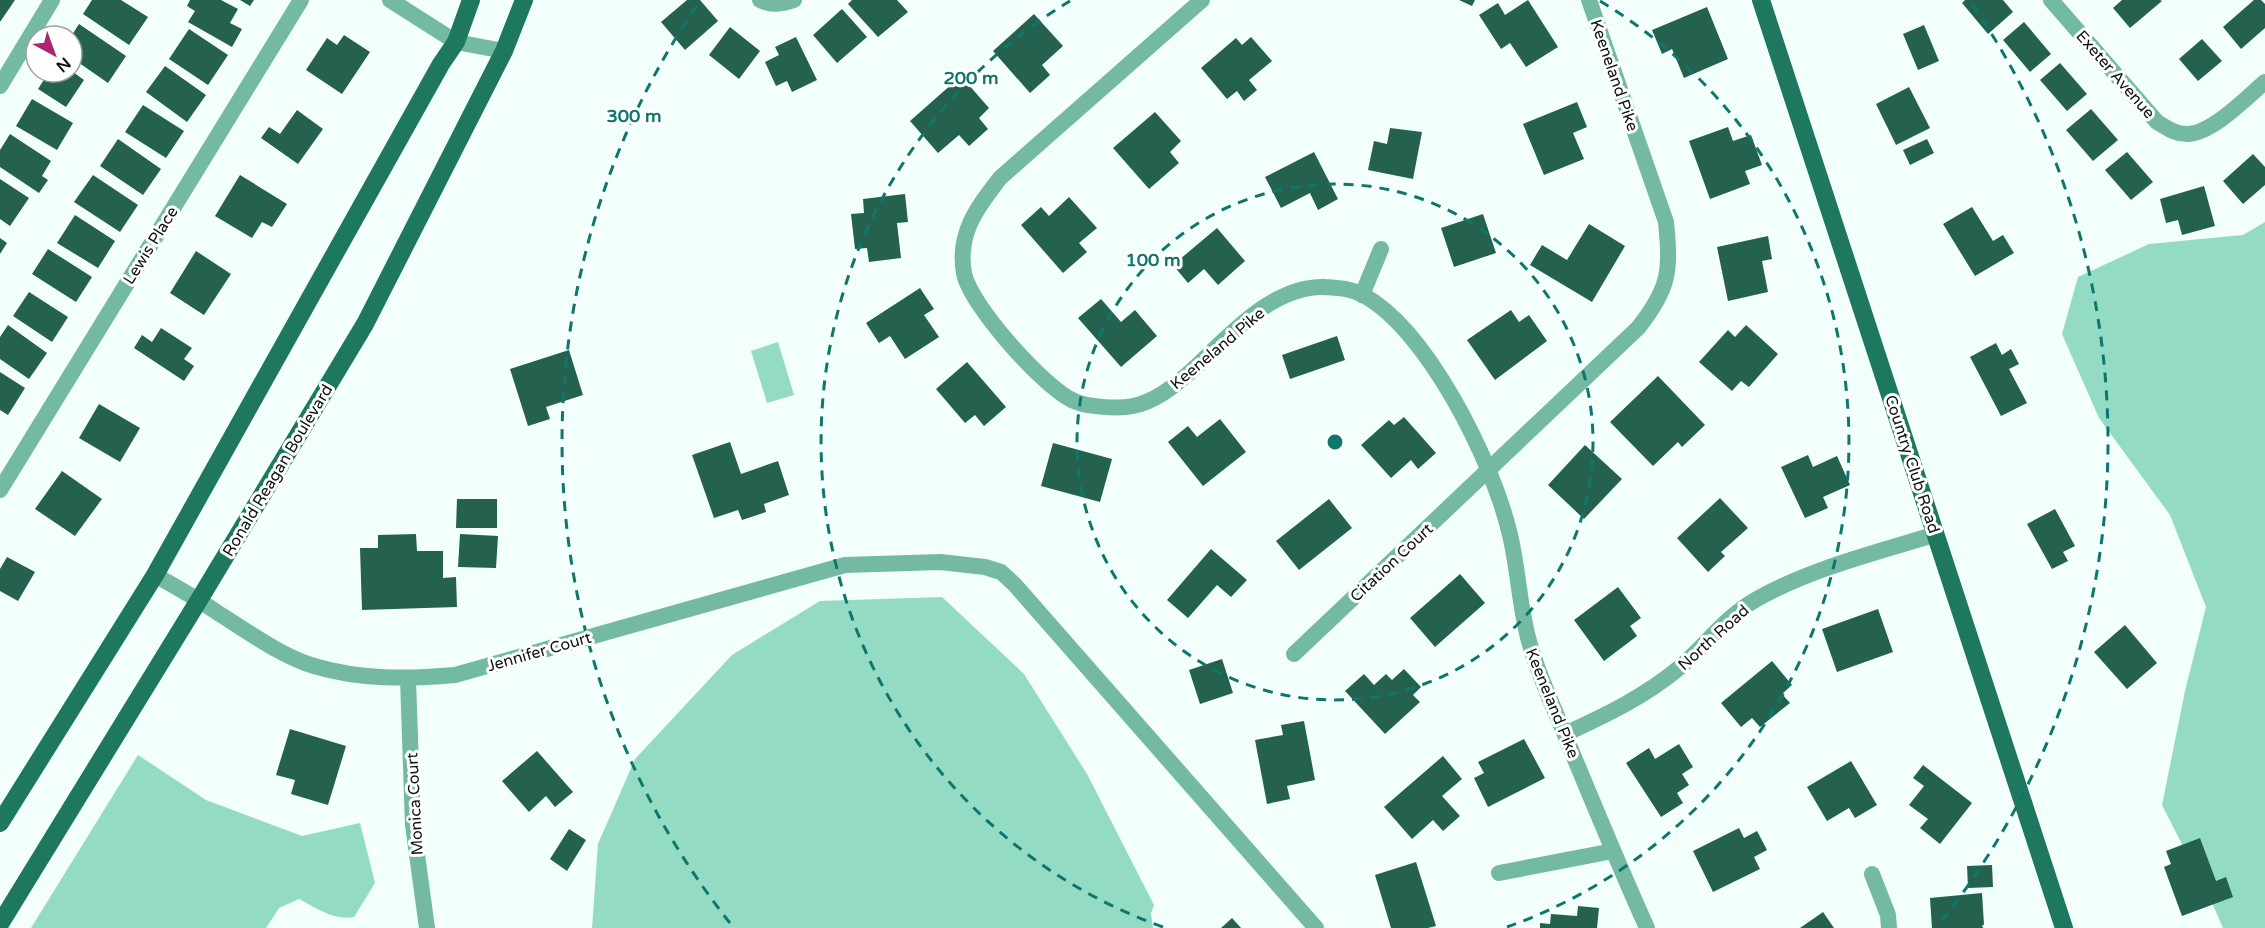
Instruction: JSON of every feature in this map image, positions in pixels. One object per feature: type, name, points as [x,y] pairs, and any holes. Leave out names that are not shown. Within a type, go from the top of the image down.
[{"type":"main road","points":[[0,823],[155,575],[435,75],[456,42],[471,0]]},
{"type":"main road","name":"Ronald Reagan Boulevard","points":[[0,924],[365,324],[504,51],[524,0]]},
{"type":"main road","name":"Country Club Road","points":[[1761,0],[2064,928]]},
{"type":"street","points":[[0,86],[52,0]]},
{"type":"street","name":"Lewis Place","points":[[0,490],[301,0]]},
{"type":"street","points":[[390,0],[456,42],[504,51]]},
{"type":"street","points":[[760,0],[766,3],[782,4],[794,0]]},
{"type":"street","name":"Keeneland Pike","points":[[1202,0],[1000,178],[974,212],[964,239],[964,274],[973,296],[1046,383],[1074,402],[1107,407],[1133,406],[1158,396],[1181,380],[1263,308],[1289,292],[1317,287],[1343,288],[1362,295],[1400,326],[1430,362],[1458,405],[1489,470],[1510,532],[1530,647],[1647,928]]},
{"type":"street","name":"Keeneland Pike","points":[[1489,470],[1638,328],[1657,304],[1667,279],[1669,250],[1666,222],[1589,0]]},
{"type":"street","name":"Exeter Avenue","points":[[2055,2],[2157,122],[2174,132],[2189,135],[2206,128],[2232,111],[2265,82]]},
{"type":"street","points":[[1362,295],[1381,249]]},
{"type":"street","name":"Citation Court","points":[[1294,654],[1489,470]]},
{"type":"street","name":"North Road","points":[[1565,734],[1623,707],[1650,690],[1681,666],[1714,632],[1755,600],[1809,574],[1936,534]]},
{"type":"street","name":"Jennifer Court","points":[[155,575],[199,600],[265,643],[312,666],[357,676],[408,679],[455,675],[845,565],[940,562],[985,567],[1001,572],[1015,585],[1316,928]]},
{"type":"street","name":"Monica Court","points":[[408,679],[413,825],[427,928]]},
{"type":"street","points":[[1499,873],[1613,851]]},
{"type":"street","points":[[1872,874],[1888,915],[1890,928]]},
{"type":"green space","points":[[2265,222],[2265,928],[2223,928],[2162,805],[2185,691],[2206,607],[2170,515],[2099,418],[2062,334],[2078,277],[2149,244],[2243,235]]},
{"type":"green space","points":[[778,342],[794,395],[767,403],[751,351]]},
{"type":"green space","points":[[942,597],[1024,674],[1087,774],[1154,905],[1151,913],[1153,928],[592,928],[598,844],[635,759],[732,655],[820,601]]},
{"type":"green space","points":[[138,755],[206,800],[302,836],[360,823],[375,883],[354,917],[333,915],[299,899],[279,908],[266,928],[31,928]]},
{"type":"building","points":[[0,0],[15,0],[0,22]]},
{"type":"building","points":[[92,0],[121,0],[148,17],[129,45],[83,14]]},
{"type":"building","points":[[190,0],[221,0],[238,9],[230,23],[242,29],[232,47],[188,22],[195,11],[187,6]]},
{"type":"building","points":[[240,0],[254,0],[250,6]]},
{"type":"building","points":[[687,0],[700,0],[718,21],[685,50],[661,22]]},
{"type":"building","points":[[852,0],[897,0],[908,12],[878,37],[848,4]]},
{"type":"building","points":[[1459,0],[1475,0],[1472,6]]},
{"type":"building","points":[[1528,0],[1558,47],[1526,67],[1510,43],[1501,49],[1479,15],[1498,3],[1505,15]]},
{"type":"building","points":[[1965,0],[2003,0],[2013,12],[1988,34],[1962,3]]},
{"type":"building","points":[[2122,0],[2162,1],[2130,28],[2113,8]]},
{"type":"building","points":[[2254,0],[2261,0],[2265,4],[2265,28],[2241,49],[2223,27]]},
{"type":"building","points":[[1707,7],[1728,59],[1684,78],[1672,49],[1662,54],[1652,30]]},
{"type":"building","points":[[842,9],[867,37],[837,63],[813,35]]},
{"type":"building","points":[[1034,14],[1063,46],[1042,65],[1050,75],[1030,93],[993,51]]},
{"type":"building","points":[[2024,22],[2051,54],[2030,72],[2003,40]]},
{"type":"building","points":[[1924,25],[1939,61],[1918,70],[1903,34]]},
{"type":"building","points":[[84,27],[126,56],[108,83],[84,66]]},
{"type":"building","points":[[730,27],[760,51],[739,79],[709,55]]},
{"type":"building","points":[[189,29],[228,55],[208,85],[169,59]]},
{"type":"building","points":[[344,35],[370,52],[342,94],[306,70],[327,38],[337,45]]},
{"type":"building","points":[[796,37],[817,80],[792,92],[787,81],[776,86],[765,62],[779,55],[775,47]]},
{"type":"building","points":[[1251,37],[1272,61],[1249,80],[1257,90],[1244,101],[1237,91],[1227,99],[1201,68],[1236,38],[1242,45]]},
{"type":"building","points":[[2202,39],[2222,61],[2198,81],[2179,59]]},
{"type":"building","points":[[2060,63],[2087,94],[2067,111],[2040,80]]},
{"type":"building","points":[[165,66],[206,95],[187,122],[146,92]]},
{"type":"building","points":[[961,76],[989,108],[979,118],[988,129],[969,146],[959,135],[938,153],[910,121]]},
{"type":"building","points":[[41,84],[81,84],[66,107],[38,89]]},
{"type":"building","points":[[1909,87],[1930,128],[1896,145],[1876,104]]},
{"type":"building","points":[[32,99],[73,123],[57,150],[16,126]]},
{"type":"building","points":[[1577,102],[1587,127],[1573,133],[1584,159],[1544,175],[1523,124]]},
{"type":"building","points":[[143,105],[184,131],[166,158],[125,132]]},
{"type":"building","points":[[2091,109],[2118,140],[2093,161],[2066,130]]},
{"type":"building","points":[[297,110],[323,129],[298,164],[261,138],[269,127],[280,134]]},
{"type":"building","points":[[1155,112],[1181,141],[1170,152],[1179,163],[1149,189],[1113,148]]},
{"type":"building","points":[[1728,127],[1733,141],[1751,135],[1762,165],[1745,171],[1750,184],[1710,199],[1689,141]]},
{"type":"building","points":[[1390,128],[1422,132],[1413,179],[1368,170],[1374,141],[1387,144]]},
{"type":"building","points":[[10,134],[51,161],[42,176],[48,180],[39,193],[0,167],[0,150]]},
{"type":"building","points":[[118,139],[161,169],[143,195],[100,166]]},
{"type":"building","points":[[1927,139],[1934,153],[1910,165],[1903,150]]},
{"type":"building","points":[[1314,152],[1338,199],[1318,210],[1310,193],[1281,208],[1265,177]]},
{"type":"building","points":[[2127,152],[2153,182],[2131,200],[2105,170]]},
{"type":"building","points":[[2253,154],[2265,167],[2265,185],[2243,204],[2223,181]]},
{"type":"building","points":[[93,175],[138,205],[120,232],[74,202]]},
{"type":"building","points":[[240,175],[287,204],[272,227],[262,222],[252,238],[215,216]]},
{"type":"building","points":[[0,179],[29,198],[10,226],[0,219]]},
{"type":"building","points":[[2204,186],[2215,226],[2182,235],[2178,220],[2166,223],[2160,199]]},
{"type":"building","points":[[905,194],[908,222],[897,223],[901,258],[869,262],[867,248],[855,249],[851,214],[864,213],[863,199]]},
{"type":"building","points":[[1069,197],[1097,228],[1079,243],[1087,252],[1063,273],[1021,225],[1041,207],[1049,216]]},
{"type":"building","points":[[1972,207],[1993,241],[2003,235],[2014,253],[1975,276],[1943,224]]},
{"type":"building","points":[[1483,214],[1496,253],[1454,267],[1441,228]]},
{"type":"building","points":[[75,215],[115,241],[98,268],[57,243]]},
{"type":"building","points":[[1589,224],[1625,246],[1592,302],[1530,265],[1542,245],[1567,260]]},
{"type":"building","points":[[1217,228],[1245,261],[1218,285],[1204,269],[1188,283],[1173,265]]},
{"type":"building","points":[[1768,236],[1772,259],[1762,261],[1768,292],[1728,301],[1717,247]]},
{"type":"building","points":[[0,238],[7,243],[0,254]]},
{"type":"building","points":[[48,249],[92,277],[76,302],[32,274]]},
{"type":"building","points":[[196,251],[231,274],[204,315],[170,293]]},
{"type":"building","points":[[920,288],[934,309],[924,315],[939,337],[905,359],[890,336],[879,343],[866,323]]},
{"type":"building","points":[[29,292],[68,317],[52,342],[13,316]]},
{"type":"building","points":[[1101,299],[1121,322],[1135,310],[1157,336],[1121,367],[1078,318]]},
{"type":"building","points":[[1511,310],[1519,322],[1529,315],[1547,341],[1495,380],[1467,340]]},
{"type":"building","points":[[8,325],[47,353],[29,379],[0,359],[0,337]]},
{"type":"building","points":[[1746,325],[1778,354],[1749,387],[1741,381],[1732,391],[1699,362],[1728,330],[1735,337]]},
{"type":"building","points":[[161,328],[192,348],[184,359],[194,366],[184,381],[134,348],[142,335],[152,342]]},
{"type":"building","points":[[1337,336],[1345,360],[1290,379],[1282,355]]},
{"type":"building","points":[[1996,343],[2002,355],[2011,349],[2019,364],[2009,369],[2027,403],[2001,416],[1970,357]]},
{"type":"building","points":[[569,350],[583,395],[546,407],[550,419],[528,426],[510,369]]},
{"type":"building","points":[[967,362],[1006,407],[984,426],[975,415],[965,423],[936,389]]},
{"type":"building","points":[[0,372],[25,388],[8,415],[0,410]]},
{"type":"building","points":[[1658,376],[1705,425],[1682,447],[1678,442],[1653,466],[1610,422]]},
{"type":"building","points":[[99,404],[140,428],[120,462],[79,438]]},
{"type":"building","points":[[1404,417],[1436,453],[1418,469],[1411,460],[1391,478],[1361,445],[1389,420],[1394,425]]},
{"type":"building","points":[[1220,419],[1246,452],[1203,486],[1168,442],[1188,426],[1197,437]]},
{"type":"building","points":[[730,442],[741,474],[778,461],[789,495],[764,504],[766,512],[742,520],[738,510],[714,518],[692,455]]},
{"type":"building","points":[[1053,443],[1112,459],[1100,502],[1041,486]]},
{"type":"building","points":[[1585,445],[1622,479],[1584,519],[1548,485]]},
{"type":"building","points":[[1808,455],[1813,467],[1837,456],[1850,485],[1823,497],[1828,508],[1805,518],[1781,467]]},
{"type":"building","points":[[62,471],[102,499],[75,536],[35,509]]},
{"type":"building","points":[[1720,498],[1748,528],[1721,552],[1725,556],[1708,572],[1677,538]]},
{"type":"building","points":[[457,499],[497,499],[497,528],[456,528]]},
{"type":"building","points":[[1329,499],[1352,528],[1299,570],[1276,541]]},
{"type":"building","points":[[2055,509],[2075,546],[2063,552],[2068,561],[2052,569],[2027,524]]},
{"type":"building","points":[[416,534],[417,551],[443,551],[443,578],[456,577],[457,607],[362,610],[360,548],[378,548],[378,535]]},
{"type":"building","points":[[460,534],[498,536],[496,568],[458,567]]},
{"type":"building","points":[[1211,549],[1247,580],[1231,597],[1217,585],[1188,618],[1167,600]]},
{"type":"building","points":[[7,557],[35,572],[18,601],[0,591],[0,569]]},
{"type":"building","points":[[1460,574],[1485,603],[1435,647],[1410,618]]},
{"type":"building","points":[[1618,587],[1641,618],[1630,626],[1637,636],[1604,661],[1574,620]]},
{"type":"building","points":[[1878,609],[1893,652],[1837,672],[1822,629]]},
{"type":"building","points":[[2125,625],[2157,663],[2127,689],[2094,652]]},
{"type":"building","points":[[1222,659],[1233,693],[1200,704],[1189,670]]},
{"type":"building","points":[[1772,661],[1792,685],[1782,694],[1790,703],[1760,727],[1752,718],[1741,727],[1721,703]]},
{"type":"building","points":[[1404,669],[1421,687],[1413,695],[1420,702],[1385,734],[1345,691],[1364,674],[1374,685],[1386,674],[1392,680]]},
{"type":"building","points":[[1304,721],[1315,780],[1287,786],[1290,799],[1267,804],[1255,740],[1283,735],[1281,725]]},
{"type":"building","points":[[290,729],[346,746],[328,805],[291,794],[295,780],[276,775]]},
{"type":"building","points":[[1524,739],[1545,778],[1488,807],[1474,778],[1484,773],[1478,762]]},
{"type":"building","points":[[1679,744],[1693,767],[1682,774],[1689,785],[1677,793],[1683,803],[1661,817],[1626,763],[1649,748],[1655,759]]},
{"type":"building","points":[[537,751],[573,792],[555,807],[546,796],[529,812],[502,781]]},
{"type":"building","points":[[1443,756],[1462,779],[1442,796],[1460,816],[1443,831],[1433,820],[1412,839],[1384,807]]},
{"type":"building","points":[[1851,761],[1877,805],[1855,818],[1849,808],[1827,821],[1807,787]]},
{"type":"building","points":[[1923,765],[1972,803],[1940,844],[1920,828],[1928,819],[1909,805],[1924,786],[1913,778]]},
{"type":"building","points":[[1739,828],[1744,838],[1757,831],[1767,850],[1754,857],[1760,869],[1713,892],[1693,851]]},
{"type":"building","points":[[569,829],[586,840],[567,871],[550,859]]},
{"type":"building","points":[[2200,838],[2216,881],[2226,877],[2233,897],[2182,916],[2164,867],[2171,864],[2166,851]]},
{"type":"building","points":[[1416,862],[1436,926],[1391,928],[1375,875]]},
{"type":"building","points":[[1992,865],[1993,887],[1968,888],[1967,866]]},
{"type":"building","points":[[1982,893],[1983,928],[1932,928],[1930,898]]},
{"type":"building","points":[[1578,906],[1599,908],[1597,928],[1540,928],[1540,923],[1550,924],[1551,914],[1577,916]]},
{"type":"building","points":[[1823,912],[1834,928],[1800,928]]},
{"type":"building","points":[[1232,918],[1241,928],[1221,928]]}]
